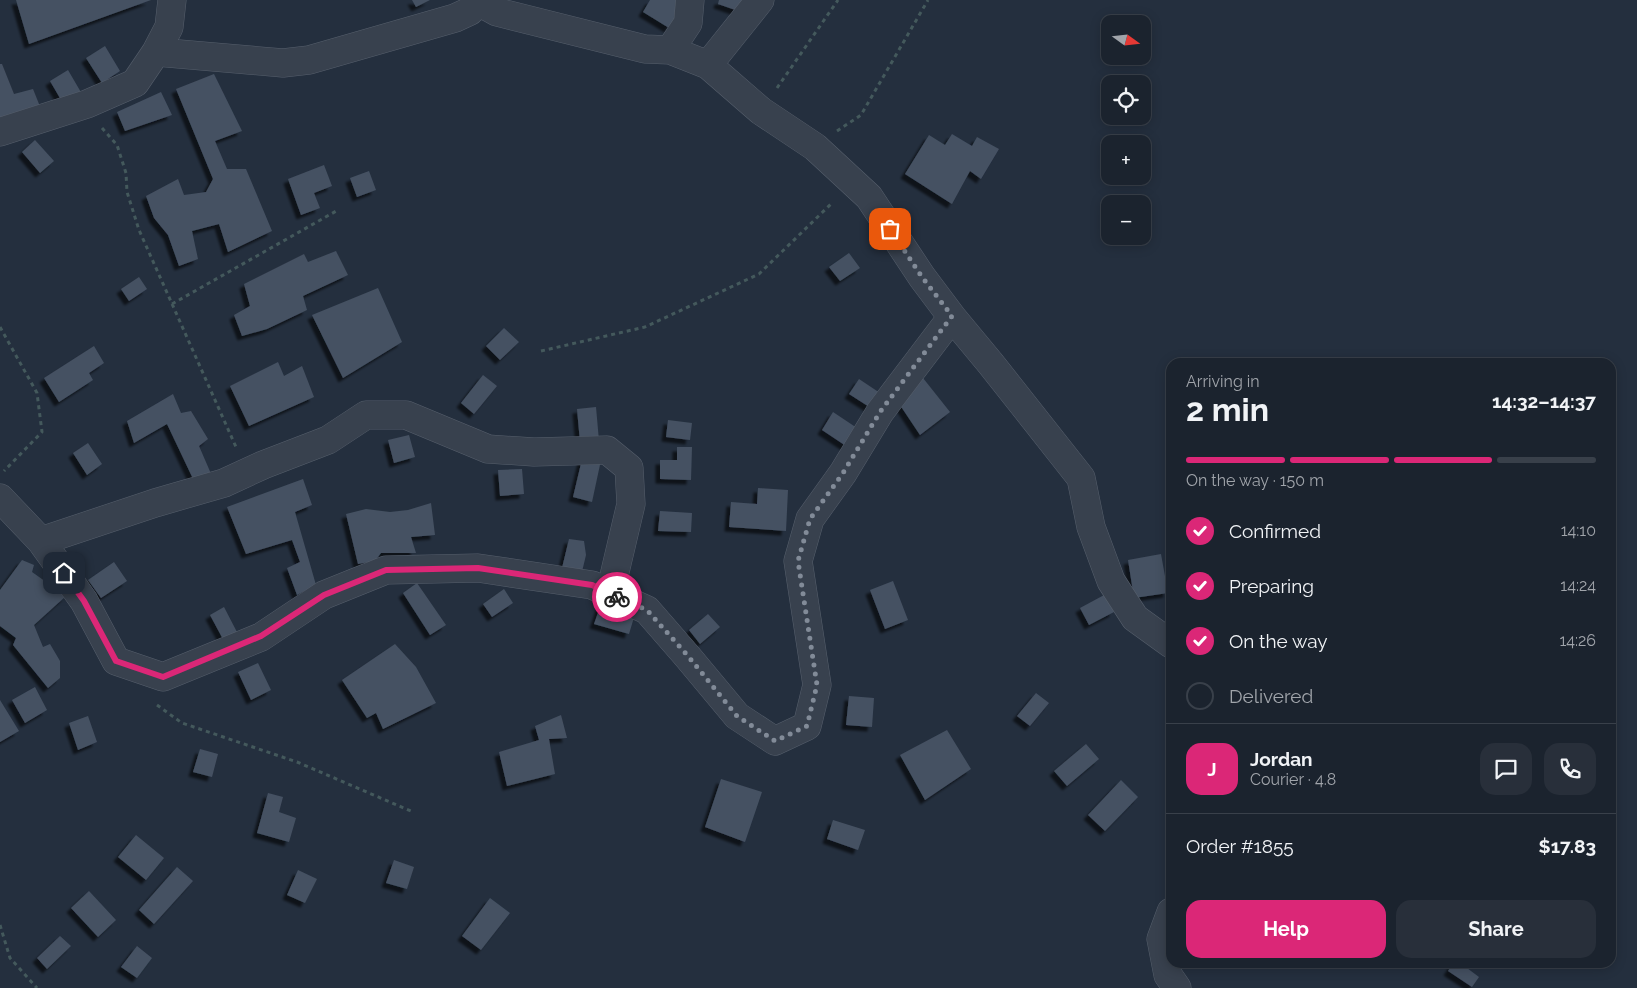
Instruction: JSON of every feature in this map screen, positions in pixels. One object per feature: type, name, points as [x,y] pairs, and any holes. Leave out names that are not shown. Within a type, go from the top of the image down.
[{"type":"street","points":[[0,132],[87,104],[135,83],[156,52],[169,27],[172,0]]},
{"type":"street","points":[[670,50],[688,23],[690,0]]},
{"type":"street","points":[[708,65],[760,0]]},
{"type":"street","points":[[156,52],[283,63],[309,60],[455,18],[493,4],[645,49],[670,50],[708,65],[761,111],[815,147],[869,197],[922,277],[1081,478],[1091,527],[1112,581],[1135,618],[1166,640]]},
{"type":"street","points":[[0,498],[41,541],[84,601],[116,661],[163,677],[261,636],[324,595],[386,570],[478,568],[592,585],[647,610],[737,716],[775,741],[807,726],[817,685],[798,561],[810,519],[843,473],[880,412],[952,316]]},
{"type":"street","points":[[41,541],[155,503],[224,483],[263,465],[328,440],[366,415],[406,415],[488,448],[534,452],[607,450],[628,468],[631,504],[610,593]]},
{"type":"street","points":[[1166,926],[1161,939],[1166,965]]},
{"type":"street","points":[[1167,968],[1168,975],[1177,988]]},
{"type":"path","points":[[761,111],[838,0]]},
{"type":"path","points":[[796,134],[833,133],[860,116],[928,0]]},
{"type":"path","points":[[87,104],[97,122],[117,146],[126,173],[126,192],[139,230],[248,473]]},
{"type":"path","points":[[541,351],[645,326],[759,274],[853,182]]},
{"type":"path","points":[[172,304],[338,210]]},
{"type":"path","points":[[0,327],[37,392],[42,432],[0,475]]},
{"type":"path","points":[[155,704],[182,723],[297,762],[413,812]]},
{"type":"path","points":[[0,925],[10,958],[37,988]]},
{"type":"building","points":[[16,0],[151,0],[29,44]]},
{"type":"building","points":[[412,0],[430,0],[416,7]]},
{"type":"building","points":[[650,0],[680,0],[685,3],[669,28],[643,12]]},
{"type":"building","points":[[719,0],[745,0],[741,12],[718,4]]},
{"type":"building","points":[[105,46],[120,71],[102,83],[86,58]]},
{"type":"building","points":[[0,64],[2,64],[14,94],[33,89],[41,109],[0,122]]},
{"type":"building","points":[[68,70],[82,94],[64,105],[50,81]]},
{"type":"building","points":[[214,74],[242,131],[215,141],[227,169],[246,169],[272,231],[228,252],[219,224],[192,231],[198,259],[179,266],[168,235],[154,218],[146,196],[178,179],[184,195],[206,192],[213,179],[176,89]]},
{"type":"building","points":[[161,92],[172,115],[125,131],[117,112]]},
{"type":"building","points":[[952,134],[972,146],[977,137],[999,149],[981,179],[970,171],[952,204],[905,174],[929,135],[945,145]]},
{"type":"building","points":[[35,140],[54,161],[40,173],[22,152]]},
{"type":"building","points":[[324,165],[332,186],[314,193],[320,208],[301,215],[288,179]]},
{"type":"building","points":[[369,171],[376,190],[357,197],[350,178]]},
{"type":"building","points":[[336,251],[348,275],[303,296],[307,310],[267,329],[242,336],[234,315],[250,306],[244,284],[304,254],[308,262]]},
{"type":"building","points":[[849,253],[860,268],[840,281],[829,267]]},
{"type":"building","points":[[139,277],[147,289],[129,301],[121,289]]},
{"type":"building","points":[[378,288],[402,342],[343,378],[312,315]]},
{"type":"building","points":[[504,328],[519,342],[500,360],[486,346]]},
{"type":"building","points":[[94,346],[104,363],[89,373],[93,380],[59,402],[44,378]]},
{"type":"building","points":[[278,362],[284,376],[302,366],[314,397],[249,426],[230,386]]},
{"type":"building","points":[[483,375],[497,386],[474,414],[461,403]]},
{"type":"building","points":[[923,378],[950,412],[920,435],[900,405]]},
{"type":"building","points":[[859,379],[883,395],[874,410],[849,394]]},
{"type":"building","points":[[173,394],[181,413],[191,411],[208,439],[199,446],[212,476],[195,483],[167,424],[134,443],[127,421]]},
{"type":"building","points":[[596,407],[599,441],[580,442],[577,409]]},
{"type":"building","points":[[833,412],[860,430],[849,448],[822,430]]},
{"type":"building","points":[[668,420],[692,423],[690,440],[666,437]]},
{"type":"building","points":[[409,435],[415,457],[394,463],[388,440]]},
{"type":"building","points":[[88,443],[102,464],[87,475],[73,453]]},
{"type":"building","points":[[677,447],[692,447],[691,480],[660,479],[660,460],[677,460]]},
{"type":"building","points":[[583,455],[601,460],[592,502],[573,497]]},
{"type":"building","points":[[522,469],[524,494],[500,496],[498,470]]},
{"type":"building","points":[[303,479],[312,505],[295,512],[316,585],[297,595],[287,568],[300,562],[292,540],[246,554],[227,507]]},
{"type":"building","points":[[758,488],[788,490],[786,531],[729,527],[731,502],[757,504]]},
{"type":"building","points":[[431,503],[435,535],[411,537],[416,553],[381,553],[375,561],[358,564],[346,514],[366,509],[390,512],[408,510]]},
{"type":"building","points":[[660,511],[692,513],[691,532],[658,531]]},
{"type":"building","points":[[569,539],[584,541],[586,555],[581,576],[561,572]]},
{"type":"building","points":[[1161,554],[1166,593],[1134,598],[1128,560]]},
{"type":"building","points":[[22,560],[34,565],[32,572],[66,596],[34,625],[43,647],[50,644],[60,661],[60,678],[48,688],[13,645],[16,638],[0,626],[0,590]]},
{"type":"building","points":[[114,562],[127,581],[101,598],[88,580]]},
{"type":"building","points":[[893,581],[908,620],[885,629],[870,590]]},
{"type":"building","points":[[417,583],[446,625],[430,635],[403,593]]},
{"type":"building","points":[[504,589],[513,603],[492,617],[483,604]]},
{"type":"building","points":[[1106,594],[1114,612],[1089,625],[1080,608]]},
{"type":"building","points":[[601,604],[635,614],[629,634],[594,624]]},
{"type":"building","points":[[224,607],[239,636],[225,643],[210,615]]},
{"type":"building","points":[[708,614],[720,627],[700,644],[689,630]]},
{"type":"building","points":[[395,644],[416,667],[436,703],[383,729],[376,713],[367,718],[342,680]]},
{"type":"building","points":[[258,663],[271,690],[251,700],[238,672]]},
{"type":"building","points":[[35,687],[47,710],[25,723],[12,700]]},
{"type":"building","points":[[1036,693],[1049,703],[1030,726],[1017,716]]},
{"type":"building","points":[[849,696],[874,698],[872,727],[846,725]]},
{"type":"building","points":[[0,700],[19,731],[0,742]]},
{"type":"building","points":[[561,715],[567,738],[549,739],[555,774],[507,786],[499,752],[539,740],[535,726]]},
{"type":"building","points":[[88,716],[97,742],[78,750],[69,723]]},
{"type":"building","points":[[947,730],[971,769],[925,800],[900,755]]},
{"type":"building","points":[[1086,744],[1099,759],[1067,786],[1054,771]]},
{"type":"building","points":[[200,749],[218,754],[212,777],[193,772]]},
{"type":"building","points":[[721,779],[762,792],[745,842],[705,827]]},
{"type":"building","points":[[1121,780],[1138,797],[1105,831],[1088,815]]},
{"type":"building","points":[[268,793],[283,797],[279,812],[296,818],[289,842],[257,833]]},
{"type":"building","points":[[833,820],[865,830],[858,850],[827,839]]},
{"type":"building","points":[[136,835],[164,858],[146,880],[118,857]]},
{"type":"building","points":[[394,860],[414,867],[407,889],[386,883]]},
{"type":"building","points":[[177,867],[193,881],[154,924],[139,910]]},
{"type":"building","points":[[298,870],[317,879],[305,903],[287,895]]},
{"type":"building","points":[[89,891],[116,920],[98,937],[71,908]]},
{"type":"building","points":[[490,898],[510,913],[481,950],[462,936]]},
{"type":"building","points":[[60,936],[71,946],[47,969],[37,958]]},
{"type":"building","points":[[137,946],[152,958],[137,978],[121,967]]},
{"type":"building","points":[[1450,968],[1467,968],[1479,977],[1472,987],[1448,971]]},
{"type":"way so far","points":[[617,597],[647,610],[737,716],[775,741],[807,726],[817,685],[798,561],[810,519],[843,473],[880,412],[952,316],[922,277],[890,229]]},
{"type":"route","points":[[64,573],[84,601],[116,661],[163,677],[261,636],[324,595],[386,570],[478,568],[592,585],[617,597]]}]
